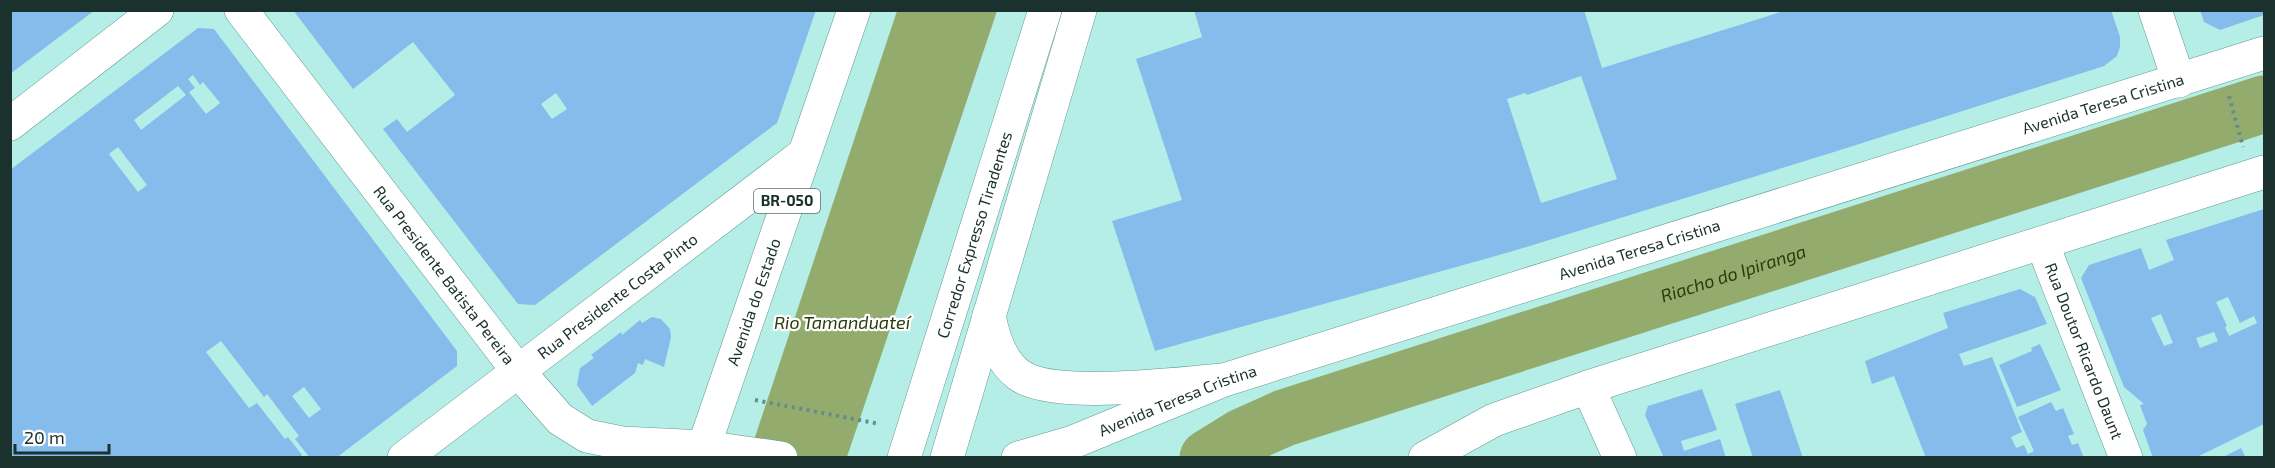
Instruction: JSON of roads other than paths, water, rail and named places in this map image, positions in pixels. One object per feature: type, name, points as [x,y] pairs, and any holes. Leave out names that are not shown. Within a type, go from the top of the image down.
[{"type":"main road","points":[[10,124],[157,10]]},
{"type":"main road","name":"Rua Presidente Batista Pereira","points":[[241,10],[518,371],[560,419],[588,436],[622,443],[710,451]]},
{"type":"main road","name":"Avenida do Estado","points":[[710,451],[803,155],[854,10]]},
{"type":"main road","name":"Corredor Expresso Tiradentes","points":[[904,458],[1045,10]]},
{"type":"main road","points":[[947,458],[1080,10]]},
{"type":"main road","points":[[2155,10],[2179,81]]},
{"type":"main road","name":"Avenida Teresa Cristina","points":[[1018,458],[1073,442],[1224,380],[2265,53]]},
{"type":"main road","name":"Rua Presidente Costa Pinto","points":[[404,458],[803,155]]},
{"type":"main road","points":[[1425,458],[1494,420],[1588,387],[2265,172]]},
{"type":"main road","name":"Rua Doutor Ricardo Daunt","points":[[2042,243],[2126,458]]},
{"type":"main road","points":[[989,315],[996,343],[1010,367],[1020,376],[1042,386],[1087,389],[1224,380]]},
{"type":"main road","points":[[1588,387],[1620,458]]},
{"type":"main road","points":[[710,451],[781,458]]},
{"type":"water","name":"Rio Tamanduateí","points":[[897,11],[997,11],[847,457],[748,458]]},
{"type":"waterway","name":"Riacho do Ipiranga","points":[[1208,458],[1242,437],[1284,418],[2264,104]]}]
